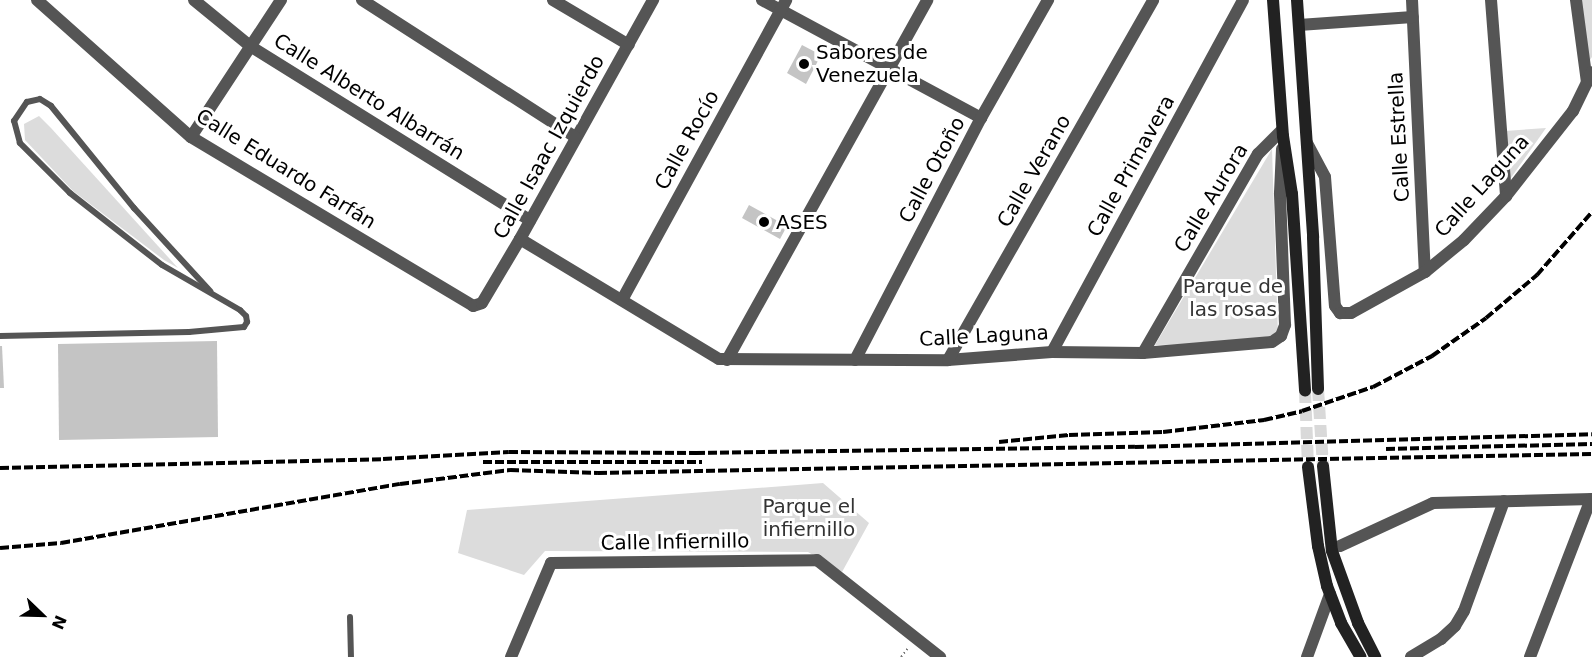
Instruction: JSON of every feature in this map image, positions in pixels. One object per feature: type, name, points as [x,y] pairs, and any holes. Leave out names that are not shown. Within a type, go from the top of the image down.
[{"type":"main road","points":[[1273,0],[1283,133],[1292,194],[1305,391]]},
{"type":"main road","points":[[1297,0],[1307,143],[1318,389]]},
{"type":"main road","points":[[1323,466],[1332,551],[1354,615],[1376,657]]},
{"type":"main road","points":[[1308,467],[1318,546],[1330,594],[1341,623],[1361,657]]},
{"type":"street","name":"Calle Eduardo Farfán","points":[[37,0],[191,137],[473,306]]},
{"type":"street","name":"Calle Alberto Albarrán","points":[[194,0],[250,46],[530,220]]},
{"type":"street","points":[[191,137],[281,0]]},
{"type":"street","points":[[362,0],[575,137]]},
{"type":"street","points":[[553,0],[629,45]]},
{"type":"street","name":"Calle Isaac Izquierdo","points":[[473,306],[482,303],[520,239],[652,0]]},
{"type":"street","points":[[762,0],[783,5],[981,118]]},
{"type":"street","points":[[728,360],[927,0]]},
{"type":"street","name":"Calle Otoño","points":[[855,360],[981,118],[1048,0]]},
{"type":"street","name":"Calle Verano","points":[[948,360],[1153,0]]},
{"type":"street","name":"Calle Primavera","points":[[1052,351],[1243,0]]},
{"type":"street","name":"Calle Estrella","points":[[1412,0],[1425,272]]},
{"type":"street","points":[[1491,0],[1506,196]]},
{"type":"street","points":[[1576,0],[1589,77]]},
{"type":"street","name":"Calle Rocío","points":[[622,300],[783,5]]},
{"type":"street","points":[[1299,26],[1413,17]]},
{"type":"street","name":"Calle Laguna","points":[[1307,143],[1325,177],[1335,306],[1340,313],[1351,314],[1425,272],[1464,240],[1506,196],[1573,111],[1589,77]]},
{"type":"street","name":"Calle Laguna","points":[[520,239],[719,359],[948,360],[1052,351],[1143,353],[1272,342],[1281,336],[1285,325],[1280,193],[1283,133]]},
{"type":"street","name":"Calle Aurora","points":[[1143,353],[1258,154],[1283,133]]},
{"type":"street","points":[[1340,546],[1432,503],[1591,499],[1530,657]]},
{"type":"street","points":[[1411,657],[1441,639],[1455,626],[1464,611],[1504,501]]},
{"type":"street","name":"Calle Infiernillo","points":[[511,657],[550,563],[817,560],[940,657]]},
{"type":"street","points":[[1307,657],[1330,594]]},
{"type":"lane","points":[[0,336],[189,332],[244,327],[246,316],[210,291],[162,265],[70,193],[20,142],[14,121],[27,102],[40,99],[51,106],[134,208],[210,291]]},
{"type":"lane","points":[[350,617],[351,657]]},
{"type":"green space","points":[[1578,0],[1592,0],[1592,57],[1588,63]]},
{"type":"green space","points":[[39,116],[178,268],[164,260],[73,191],[25,140],[24,124]]},
{"type":"green space","points":[[1546,128],[1508,182],[1505,131]]},
{"type":"green space","name":"Parque de las rosas","points":[[1272,149],[1278,335],[1219,344],[1155,345]]},
{"type":"green space","name":"Parque el infiernillo","points":[[823,483],[869,523],[842,572],[808,552],[545,551],[524,575],[458,553],[467,510]]},
{"type":"building","name":"Sabores de Venezuela","points":[[802,45],[821,55],[806,84],[787,73]]},
{"type":"building","name":"ASES","points":[[749,205],[787,226],[780,239],[742,218]]},
{"type":"building","points":[[217,341],[218,437],[59,440],[58,344]]},
{"type":"building","points":[[0,346],[2,346],[4,388],[0,388]]},
{"type":"tunnel","points":[[1318,389],[1323,466]]},
{"type":"tunnel","points":[[1305,391],[1308,467]]},
{"type":"railway","points":[[999,442],[1069,435],[1163,432],[1264,420],[1302,411],[1373,387],[1432,356],[1486,318],[1537,275],[1592,212]]},
{"type":"railway","points":[[0,468],[383,459],[509,452],[696,453],[1135,447],[1592,434]]},
{"type":"railway","points":[[1386,449],[1592,444]]},
{"type":"railway","points":[[0,548],[61,543],[400,484],[510,470],[598,473],[1592,454]]},
{"type":"railway","points":[[483,462],[702,462]]},
{"type":"place","name":"Sabores de Venezuela","points":[[804,64]]},
{"type":"place","name":"ASES","points":[[764,222]]}]
